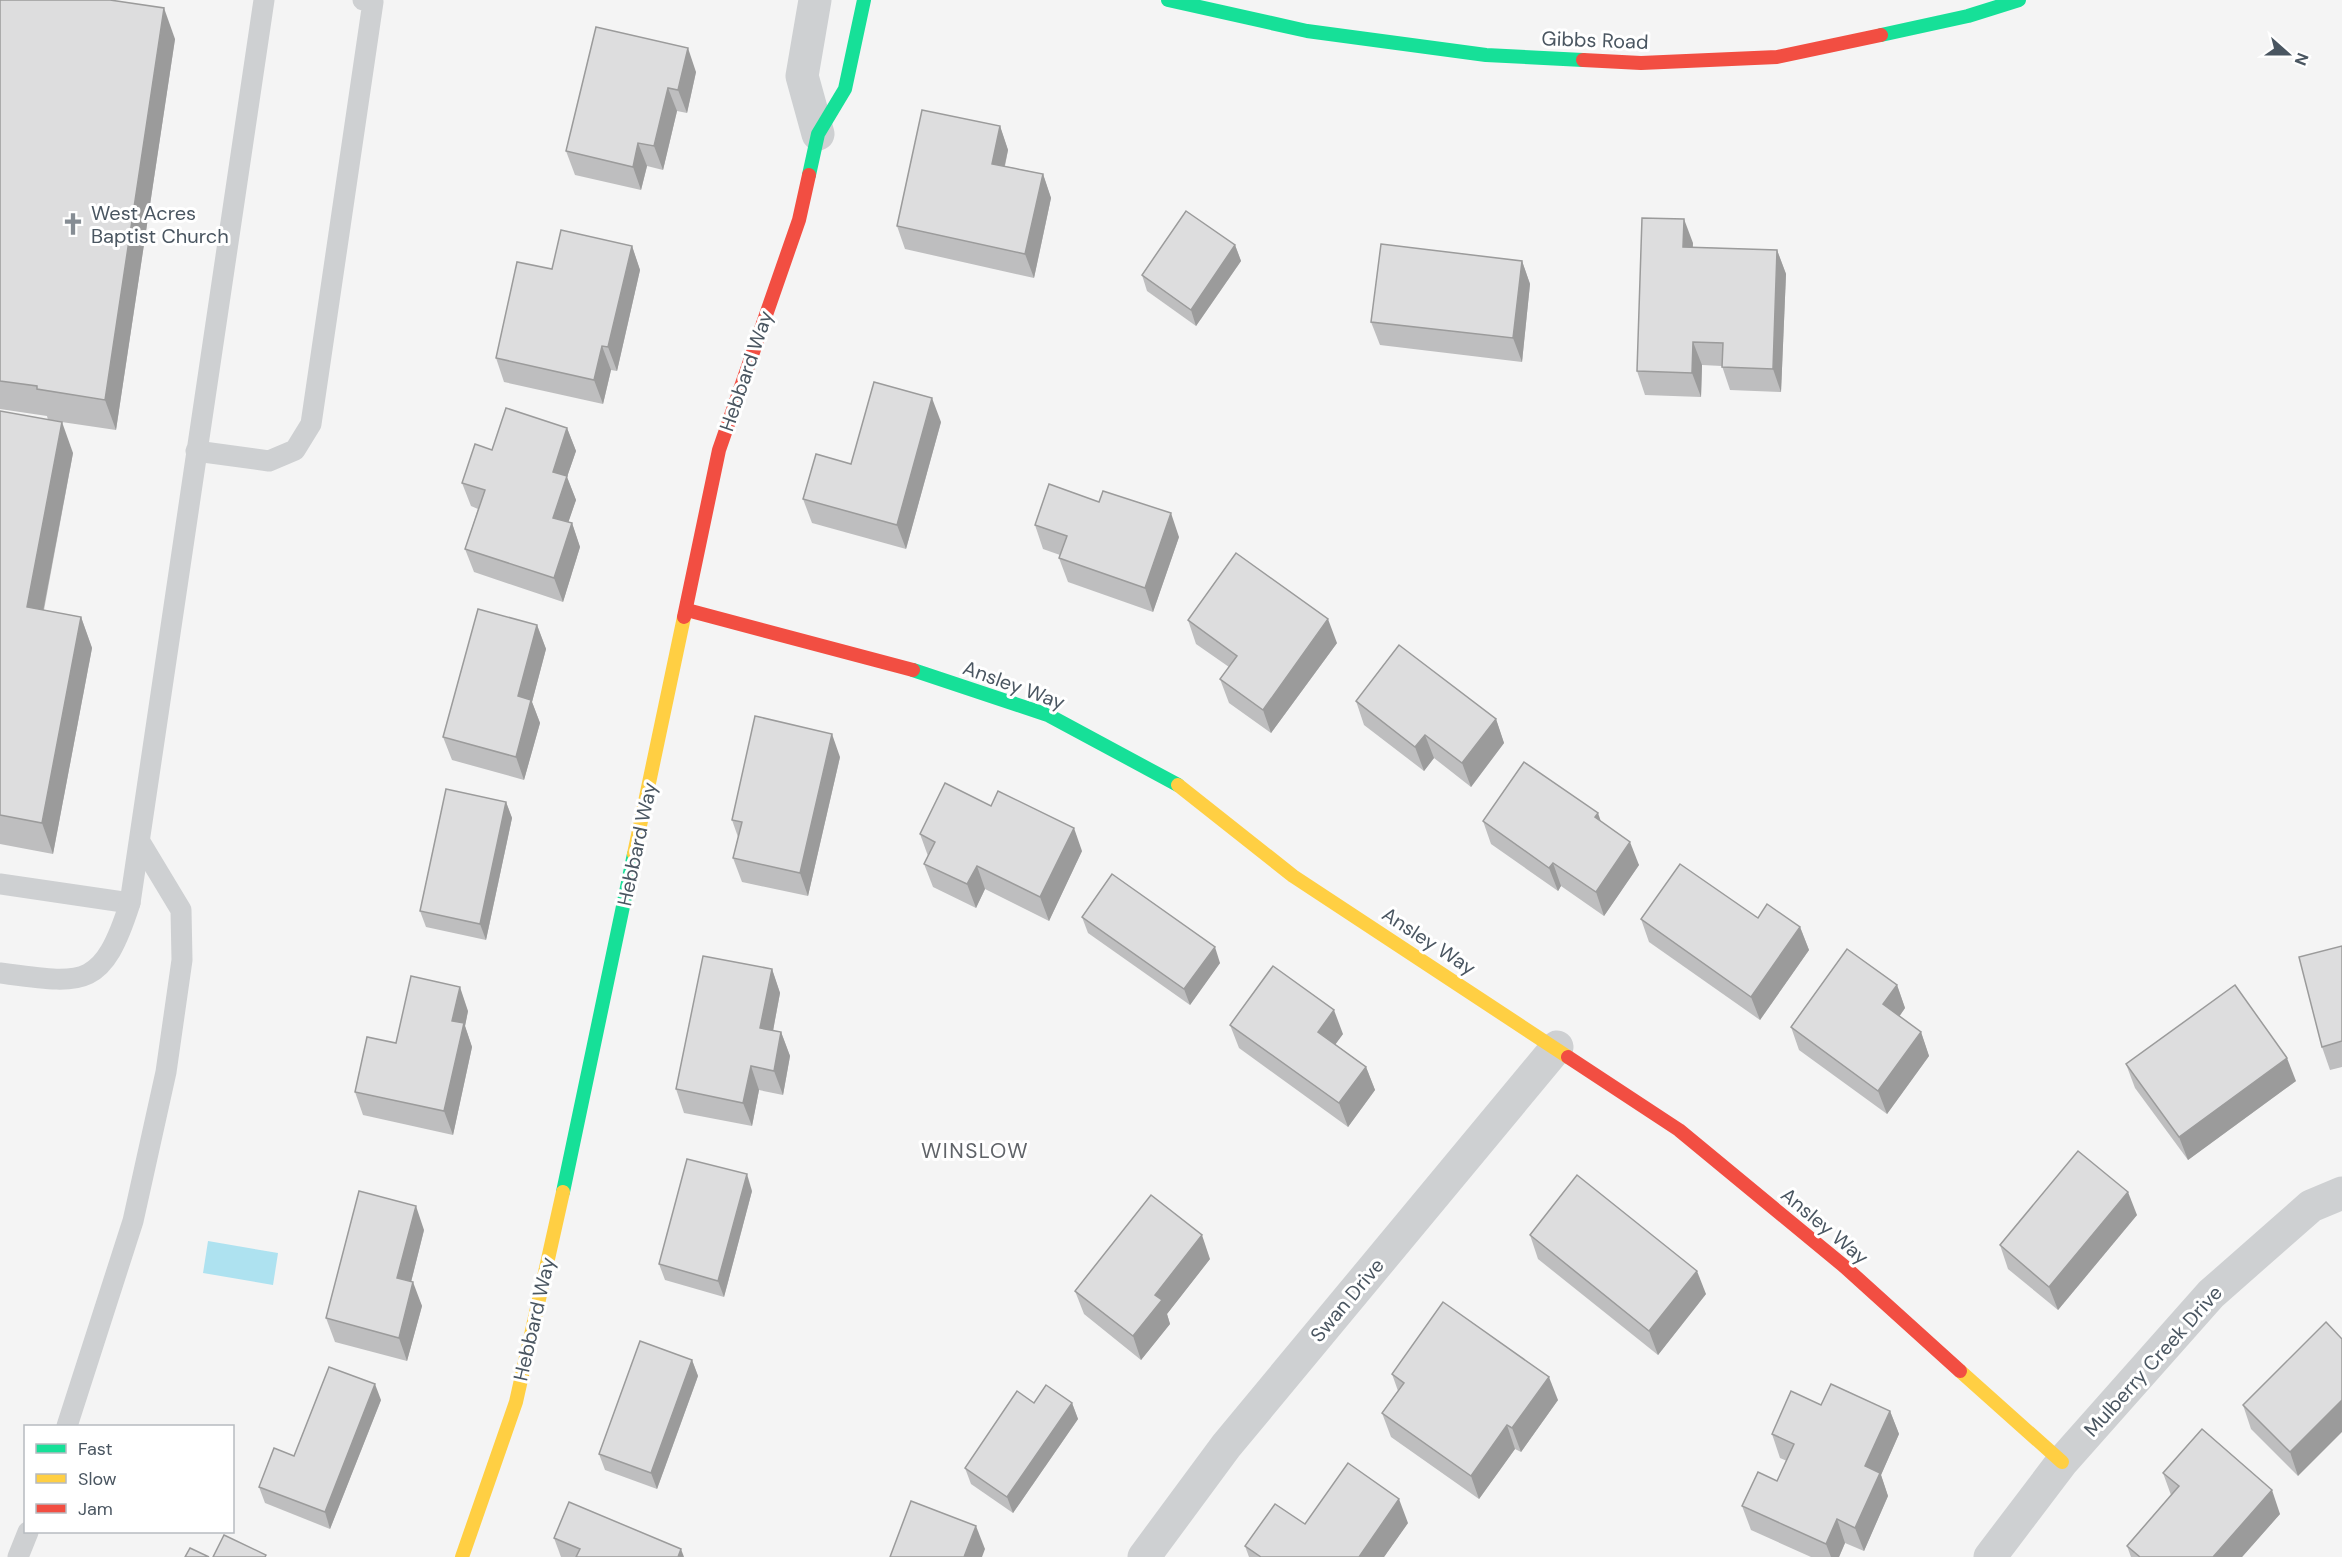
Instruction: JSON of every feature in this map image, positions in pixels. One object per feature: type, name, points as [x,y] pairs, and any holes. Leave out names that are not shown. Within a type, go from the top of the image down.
[{"type":"street","name":"Hebbard Way","points":[[815,0],[802,76],[818,134]]},
{"type":"street","name":"Hebbard Way","points":[[462,1557],[516,1402],[687,610],[719,450],[799,220],[818,134],[845,89],[864,0]]},
{"type":"street","name":"Gibbs Road","points":[[1168,0],[1307,31],[1486,55],[1641,63],[1777,57],[1968,16],[2019,0]]},
{"type":"street","name":"Ansley Way","points":[[687,610],[905,667],[1048,715],[1172,780],[1293,876],[1557,1047],[1679,1130],[1845,1267],[2062,1462]]},
{"type":"street","name":"Swan Drive","points":[[1144,1557],[1226,1446],[1557,1047]]},
{"type":"street","name":"Mulberry Creek Drive","points":[[1990,1557],[2062,1462],[2211,1294],[2311,1206],[2342,1193]]},
{"type":"lane","points":[[0,973],[49,980],[77,979],[101,966],[117,943],[130,903],[264,0]]},
{"type":"lane","points":[[196,451],[269,461],[295,450],[311,424],[373,2],[363,0]]},
{"type":"lane","points":[[67,1425],[133,1221],[166,1072],[182,960],[181,910],[140,842]]},
{"type":"lane","points":[[0,884],[130,903]]},
{"type":"lane","points":[[18,1557],[28,1533]]},
{"type":"water","points":[[208,1241],[278,1253],[273,1285],[203,1273]]},
{"type":"building","name":"West Acres Baptist Church","points":[[0,0],[110,0],[164,8],[105,400],[0,381]]},
{"type":"building","points":[[596,27],[688,48],[678,90],[668,88],[654,146],[638,143],[633,167],[566,151]]},
{"type":"building","points":[[922,110],[1000,126],[992,164],[1043,174],[1025,254],[897,226]]},
{"type":"building","points":[[1186,211],[1235,245],[1191,310],[1142,275]]},
{"type":"building","points":[[1642,218],[1684,219],[1683,247],[1777,250],[1773,369],[1722,367],[1723,343],[1693,342],[1692,373],[1637,371]]},
{"type":"building","points":[[561,230],[632,246],[608,347],[602,346],[594,380],[496,358],[517,262],[552,269]]},
{"type":"building","points":[[1381,244],[1522,261],[1513,338],[1371,322]]},
{"type":"building","points":[[874,382],[932,398],[897,525],[803,499],[816,454],[851,464]]},
{"type":"building","points":[[506,408],[567,428],[553,472],[567,476],[553,518],[572,523],[554,578],[465,549],[485,490],[462,483],[475,444],[492,450]]},
{"type":"building","points":[[0,411],[62,422],[27,607],[81,617],[42,823],[0,815]]},
{"type":"building","points":[[1049,484],[1099,502],[1103,491],[1171,513],[1145,588],[1059,558],[1067,536],[1035,525]]},
{"type":"building","points":[[1236,553],[1328,619],[1263,710],[1220,679],[1237,656],[1188,620]]},
{"type":"building","points":[[478,609],[537,625],[518,696],[531,700],[516,757],[443,737]]},
{"type":"building","points":[[1399,645],[1496,719],[1462,763],[1425,735],[1415,747],[1356,701]]},
{"type":"building","points":[[755,716],[832,734],[800,873],[733,858],[742,822],[732,820]]},
{"type":"building","points":[[1524,762],[1598,813],[1595,817],[1630,842],[1596,892],[1553,863],[1549,868],[1483,821]]},
{"type":"building","points":[[945,783],[991,806],[998,791],[1074,828],[1040,897],[977,866],[967,884],[924,864],[935,842],[920,834]]},
{"type":"building","points":[[446,789],[506,802],[480,924],[420,911]]},
{"type":"building","points":[[1680,864],[1758,918],[1767,904],[1800,927],[1751,997],[1641,919]]},
{"type":"building","points":[[1112,874],[1215,947],[1184,989],[1082,917]]},
{"type":"building","points":[[2342,946],[2342,1041],[2322,1047],[2299,957]]},
{"type":"building","points":[[1847,949],[1897,985],[1883,1004],[1921,1032],[1878,1091],[1791,1027]]},
{"type":"building","points":[[703,956],[772,969],[760,1028],[781,1032],[774,1071],[751,1066],[743,1103],[676,1089]]},
{"type":"building","points":[[1273,966],[1334,1010],[1318,1032],[1366,1067],[1339,1103],[1230,1025]]},
{"type":"building","points":[[411,976],[460,987],[452,1021],[464,1023],[444,1111],[355,1092],[367,1037],[396,1043]]},
{"type":"building","points":[[2235,985],[2287,1058],[2179,1137],[2126,1064]]},
{"type":"building","points":[[2078,1151],[2128,1192],[2049,1287],[2000,1245]]},
{"type":"building","points":[[687,1159],[747,1174],[718,1281],[659,1264]]},
{"type":"building","points":[[1577,1175],[1697,1271],[1649,1331],[1530,1235]]},
{"type":"building","points":[[359,1191],[416,1206],[397,1278],[413,1282],[399,1338],[326,1318]]},
{"type":"building","points":[[1151,1195],[1202,1235],[1155,1295],[1162,1300],[1133,1336],[1075,1291]]},
{"type":"building","points":[[1443,1302],[1549,1377],[1512,1428],[1507,1425],[1471,1476],[1382,1413],[1404,1383],[1392,1374]]},
{"type":"building","points":[[2326,1322],[2342,1339],[2342,1400],[2290,1452],[2243,1405]]},
{"type":"building","points":[[640,1341],[692,1360],[651,1473],[599,1454]]},
{"type":"building","points":[[329,1367],[375,1384],[325,1512],[259,1487],[274,1448],[294,1456]]},
{"type":"building","points":[[1831,1384],[1890,1411],[1865,1466],[1880,1473],[1855,1528],[1837,1519],[1826,1544],[1742,1506],[1758,1472],[1777,1481],[1794,1444],[1772,1434],[1791,1391],[1821,1405]]},
{"type":"building","points":[[1046,1385],[1072,1403],[1007,1497],[965,1468],[1017,1391],[1034,1403]]},
{"type":"building","points":[[2202,1429],[2272,1490],[2213,1557],[2140,1557],[2127,1546],[2179,1486],[2163,1473]]},
{"type":"building","points":[[1348,1463],[1399,1499],[1359,1557],[1261,1557],[1245,1546],[1275,1504],[1305,1524]]},
{"type":"building","points":[[911,1501],[976,1526],[964,1557],[890,1557]]},
{"type":"building","points":[[569,1502],[681,1549],[678,1557],[576,1557],[580,1549],[554,1538]]},
{"type":"building","points":[[224,1535],[266,1555],[265,1557],[213,1557]]},
{"type":"building","points":[[190,1548],[209,1557],[185,1557]]},
{"type":"traffic: fast","points":[[809,175],[818,134],[845,89],[864,0]]},
{"type":"traffic: fast","points":[[1168,0],[1307,31],[1486,55],[1583,60]]},
{"type":"traffic: fast","points":[[1881,35],[1968,16],[2019,0]]},
{"type":"traffic: fast","points":[[913,670],[1048,715],[1178,785]]},
{"type":"traffic: fast","points":[[563,1192],[634,854]]},
{"type":"traffic: slow","points":[[634,854],[684,617]]},
{"type":"traffic: slow","points":[[1178,785],[1293,876],[1568,1057]]},
{"type":"traffic: slow","points":[[462,1557],[516,1402],[563,1192]]},
{"type":"traffic: slow","points":[[1960,1371],[2062,1462]]},
{"type":"traffic: jam","points":[[1583,60],[1641,63],[1777,57],[1881,35]]},
{"type":"traffic: jam","points":[[684,617],[719,450],[799,220],[809,175]]},
{"type":"traffic: jam","points":[[687,610],[913,670]]},
{"type":"traffic: jam","points":[[1568,1057],[1679,1130],[1845,1267],[1960,1371]]},
{"type":"place","name":"West Acres Baptist Church","points":[[73,224]]},
{"type":"district","name":"WINSLOW","points":[[975,1151]]}]
